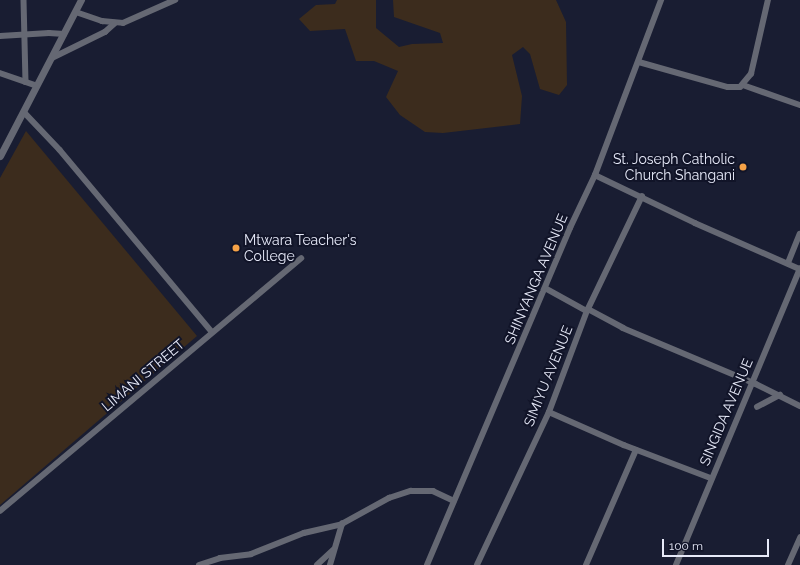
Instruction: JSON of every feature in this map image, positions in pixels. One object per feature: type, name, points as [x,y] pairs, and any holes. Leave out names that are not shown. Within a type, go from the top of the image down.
[{"type":"street","points":[[24,0],[26,82]]},
{"type":"street","points":[[0,156],[81,0]]},
{"type":"street","points":[[76,12],[114,23],[123,23],[175,0]]},
{"type":"street","name":"SHINYANGA AVENUE","points":[[427,565],[545,288],[596,174],[661,0]]},
{"type":"street","points":[[743,85],[754,62],[768,0]]},
{"type":"street","points":[[52,58],[105,32],[114,23]]},
{"type":"street","points":[[0,36],[64,34]]},
{"type":"street","points":[[639,62],[728,88],[735,88],[743,85],[800,105]]},
{"type":"street","points":[[0,73],[37,86]]},
{"type":"street","points":[[24,112],[60,150],[212,332]]},
{"type":"street","points":[[596,174],[695,223],[800,269]]},
{"type":"street","name":"SIMIYU AVENUE","points":[[477,565],[549,412],[587,310],[642,196]]},
{"type":"street","points":[[788,263],[800,234]]},
{"type":"street","name":"LIMANI STREET","points":[[0,511],[301,258]]},
{"type":"street","name":"SINGIDA AVENUE","points":[[676,565],[711,478],[800,269]]},
{"type":"street","points":[[545,288],[623,328],[780,395],[800,406]]},
{"type":"street","points":[[757,407],[780,395]]},
{"type":"street","points":[[549,412],[636,450],[711,478]]},
{"type":"street","points":[[586,565],[636,450]]},
{"type":"street","points":[[199,565],[220,558],[251,554],[304,534],[342,524],[389,498],[411,491],[433,491],[454,501]]},
{"type":"street","points":[[330,565],[333,549],[342,524]]},
{"type":"street","points":[[788,565],[800,538]]},
{"type":"street","points":[[317,565],[333,549]]},
{"type":"shaded area","points":[[337,0],[376,0],[376,28],[399,47],[412,44],[443,43],[440,33],[394,17],[393,0],[556,0],[566,22],[567,85],[559,95],[540,89],[530,54],[523,47],[512,55],[522,96],[520,124],[443,133],[425,132],[400,115],[386,97],[398,71],[374,61],[356,61],[345,29],[310,31],[299,19],[316,5],[335,4]]},
{"type":"shaded area","points":[[26,131],[197,336],[0,505],[0,178]]},
{"type":"place","name":"St. Joseph Catholic Church Shangani","points":[[743,167]]},
{"type":"place","name":"Mtwara Teacher's College","points":[[236,248]]}]
